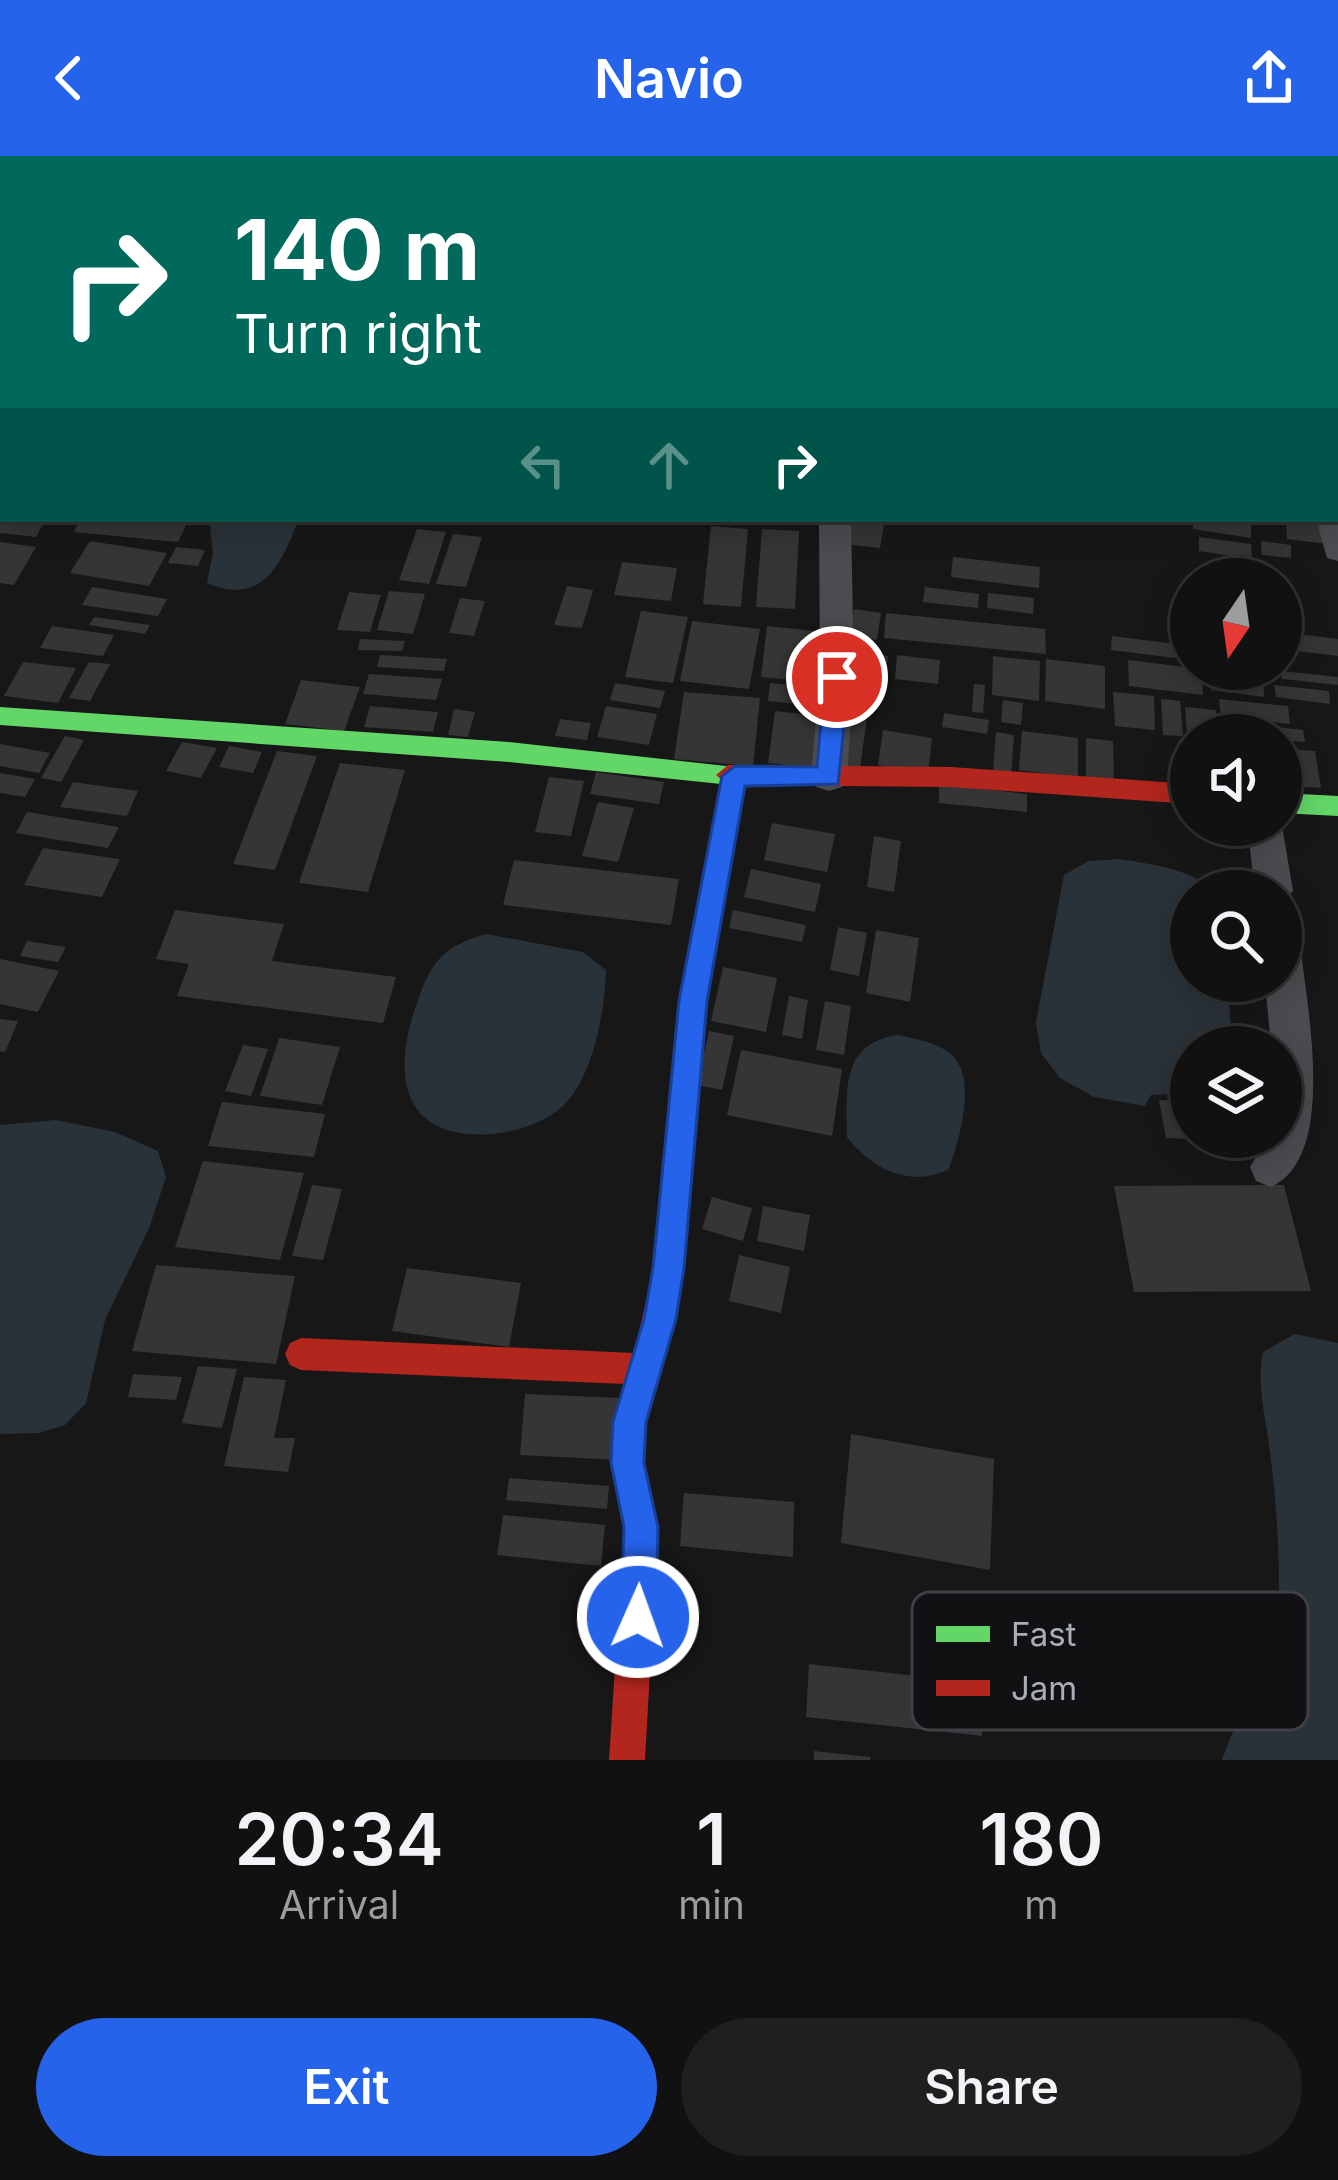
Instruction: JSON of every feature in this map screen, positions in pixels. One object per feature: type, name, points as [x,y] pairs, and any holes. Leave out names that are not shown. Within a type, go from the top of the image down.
[{"type":"street","points":[[829,777],[838,633],[835,522]]},
{"type":"street","points":[[0,716],[509,752],[735,776],[951,777],[1170,793]]},
{"type":"street","points":[[627,1760],[641,1527],[628,1463],[629,1422],[660,1319],[669,1268],[693,1001],[735,776]]},
{"type":"street","points":[[1302,803],[1338,806]]},
{"type":"street","points":[[1271,1166],[1291,1141],[1298,1113],[1287,1002]]},
{"type":"street","points":[[301,1354],[643,1369]]},
{"type":"shaded area","points":[[209,522],[298,522],[277,565],[256,585],[227,589],[207,583],[213,553]]},
{"type":"shaded area","points":[[1119,859],[1174,870],[1170,870],[1170,1002],[1229,1002],[1231,1026],[1170,1026],[1170,1094],[1151,1095],[1145,1106],[1094,1097],[1060,1078],[1041,1053],[1036,1022],[1064,875],[1089,861]]},
{"type":"shaded area","points":[[486,934],[583,952],[606,970],[591,1057],[567,1102],[517,1130],[474,1135],[436,1126],[422,1115],[408,1092],[405,1064],[411,1021],[432,969],[447,952]]},
{"type":"shaded area","points":[[898,1035],[947,1051],[964,1080],[964,1111],[953,1157],[949,1169],[934,1175],[892,1172],[868,1158],[847,1137],[848,1086],[856,1059],[879,1040]]},
{"type":"shaded area","points":[[56,1120],[115,1132],[158,1151],[166,1177],[149,1228],[105,1320],[86,1403],[65,1425],[39,1433],[0,1434],[0,1125]]},
{"type":"shaded area","points":[[1295,1334],[1338,1343],[1338,1760],[1222,1760],[1234,1730],[1308,1730],[1308,1592],[1278,1592],[1276,1514],[1262,1398],[1263,1352]]},
{"type":"building","points":[[0,522],[44,522],[36,537],[0,533]]},
{"type":"building","points":[[79,522],[188,522],[178,542],[74,532]]},
{"type":"building","points":[[849,522],[884,524],[880,548],[845,544]]},
{"type":"building","points":[[1194,522],[1251,522],[1251,538],[1193,529]]},
{"type":"building","points":[[1286,522],[1324,522],[1327,544],[1287,539]]},
{"type":"building","points":[[711,526],[748,529],[741,607],[703,604]]},
{"type":"building","points":[[417,529],[446,532],[429,584],[399,580]]},
{"type":"building","points":[[762,529],[799,531],[795,609],[756,607]]},
{"type":"building","points":[[453,534],[482,537],[466,587],[436,584]]},
{"type":"building","points":[[1199,537],[1251,544],[1252,558],[1245,558],[1199,551]]},
{"type":"building","points":[[90,541],[167,553],[149,586],[70,573]]},
{"type":"building","points":[[1261,541],[1291,545],[1291,558],[1262,555]]},
{"type":"building","points":[[0,542],[36,547],[14,585],[0,583]]},
{"type":"building","points":[[176,547],[205,550],[198,566],[168,563]]},
{"type":"building","points":[[953,557],[1040,567],[1039,588],[951,577]]},
{"type":"building","points":[[622,562],[677,568],[671,601],[614,595]]},
{"type":"building","points":[[567,586],[593,590],[582,628],[554,625]]},
{"type":"building","points":[[92,587],[167,599],[158,616],[82,605]]},
{"type":"building","points":[[925,587],[979,594],[978,608],[923,602]]},
{"type":"building","points":[[389,591],[425,594],[413,634],[377,630]]},
{"type":"building","points":[[349,592],[381,595],[370,632],[337,630]]},
{"type":"building","points":[[988,593],[1034,598],[1033,614],[987,608]]},
{"type":"building","points":[[460,598],[485,601],[474,636],[449,633]]},
{"type":"building","points":[[854,609],[881,613],[877,640],[850,636]]},
{"type":"building","points":[[641,611],[688,617],[673,683],[625,677]]},
{"type":"building","points":[[886,613],[1045,629],[1046,654],[884,638]]},
{"type":"building","points":[[94,617],[150,625],[145,634],[89,625]]},
{"type":"building","points":[[692,621],[760,629],[749,689],[680,681]]},
{"type":"building","points":[[52,626],[114,635],[103,656],[40,648]]},
{"type":"building","points":[[767,626],[833,633],[829,684],[761,677]]},
{"type":"building","points":[[1302,635],[1338,639],[1338,656],[1302,652]]},
{"type":"building","points":[[1112,636],[1170,643],[1170,657],[1111,650]]},
{"type":"building","points":[[360,639],[405,641],[402,651],[358,650]]},
{"type":"building","points":[[855,652],[888,656],[886,678],[853,674]]},
{"type":"building","points":[[380,655],[447,659],[444,671],[377,667]]},
{"type":"building","points":[[897,655],[940,660],[938,684],[895,679]]},
{"type":"building","points":[[993,656],[1040,661],[1039,701],[992,695]]},
{"type":"building","points":[[1046,659],[1105,666],[1105,709],[1045,701]]},
{"type":"building","points":[[1128,660],[1170,665],[1170,690],[1203,690],[1203,695],[1129,686]]},
{"type":"building","points":[[23,662],[76,668],[58,703],[4,696]]},
{"type":"building","points":[[89,662],[110,664],[90,701],[69,698]]},
{"type":"building","points":[[1302,673],[1338,677],[1338,685],[1302,681]]},
{"type":"building","points":[[369,674],[442,679],[436,700],[363,694]]},
{"type":"building","points":[[301,680],[360,687],[344,731],[285,724]]},
{"type":"building","points":[[615,683],[665,691],[660,708],[610,700]]},
{"type":"building","points":[[770,683],[828,689],[827,707],[768,701]]},
{"type":"building","points":[[974,684],[985,685],[983,713],[972,712]]},
{"type":"building","points":[[1211,690],[1264,690],[1264,697]]},
{"type":"building","points":[[1275,690],[1329,691],[1330,704],[1276,697]]},
{"type":"building","points":[[684,692],[760,698],[753,766],[674,759]]},
{"type":"building","points":[[1113,692],[1154,696],[1155,730],[1115,726]]},
{"type":"building","points":[[1161,699],[1180,701],[1181,714],[1170,714],[1170,735],[1163,735]]},
{"type":"building","points":[[1219,699],[1288,706],[1289,714],[1221,714]]},
{"type":"building","points":[[1003,700],[1023,703],[1021,725],[1001,722]]},
{"type":"building","points":[[370,706],[438,712],[433,732],[364,727]]},
{"type":"building","points":[[606,706],[657,714],[649,745],[597,737]]},
{"type":"building","points":[[847,706],[868,710],[859,775],[837,772]]},
{"type":"building","points":[[1185,707],[1216,710],[1216,714],[1186,714]]},
{"type":"building","points":[[454,709],[475,712],[468,737],[448,735]]},
{"type":"building","points":[[775,711],[820,716],[814,768],[768,763]]},
{"type":"building","points":[[944,713],[989,720],[987,734],[942,727]]},
{"type":"building","points":[[560,719],[591,723],[587,740],[555,736]]},
{"type":"building","points":[[883,730],[932,738],[928,773],[878,765]]},
{"type":"building","points":[[1022,731],[1078,738],[1078,778],[1019,770]]},
{"type":"building","points":[[996,732],[1014,735],[1011,776],[993,774]]},
{"type":"building","points":[[65,736],[84,740],[61,782],[41,778]]},
{"type":"building","points":[[1086,738],[1113,741],[1114,781],[1086,777]]},
{"type":"building","points":[[182,742],[217,748],[201,778],[166,771]]},
{"type":"building","points":[[0,744],[50,753],[39,773],[0,766]]},
{"type":"building","points":[[229,746],[262,752],[253,773],[219,767]]},
{"type":"building","points":[[1302,750],[1315,751],[1321,788],[1302,787]]},
{"type":"building","points":[[277,751],[317,756],[275,870],[233,864]]},
{"type":"building","points":[[340,763],[405,770],[368,892],[299,883]]},
{"type":"building","points":[[596,772],[664,782],[659,804],[590,794]]},
{"type":"building","points":[[0,773],[35,779],[25,797],[0,793]]},
{"type":"building","points":[[549,777],[584,781],[571,836],[535,832]]},
{"type":"building","points":[[73,782],[138,791],[127,816],[60,807]]},
{"type":"building","points":[[939,784],[1027,794],[1027,812],[939,803]]},
{"type":"building","points":[[598,802],[634,808],[618,862],[582,856]]},
{"type":"building","points":[[27,812],[119,827],[108,848],[16,833]]},
{"type":"building","points":[[772,823],[835,834],[827,872],[764,860]]},
{"type":"building","points":[[874,836],[901,841],[894,892],[867,887]]},
{"type":"building","points":[[43,848],[120,859],[102,897],[24,885]]},
{"type":"building","points":[[514,860],[679,879],[671,925],[503,905]]},
{"type":"building","points":[[751,869],[821,884],[815,912],[744,897]]},
{"type":"building","points":[[175,910],[284,924],[272,961],[396,977],[383,1023],[177,996],[189,964],[156,959]]},
{"type":"building","points":[[733,910],[806,925],[802,942],[729,928]]},
{"type":"building","points":[[838,927],[867,933],[859,976],[830,970]]},
{"type":"building","points":[[876,930],[919,938],[910,1002],[866,993]]},
{"type":"building","points":[[27,941],[66,947],[58,962],[20,956]]},
{"type":"building","points":[[0,959],[59,971],[38,1012],[0,1004]]},
{"type":"building","points":[[723,967],[777,978],[766,1032],[711,1021]]},
{"type":"building","points":[[789,996],[808,1000],[802,1039],[782,1035]]},
{"type":"building","points":[[825,1001],[851,1006],[844,1055],[816,1050]]},
{"type":"building","points":[[0,1019],[18,1021],[5,1052],[0,1051]]},
{"type":"building","points":[[709,1031],[734,1036],[722,1090],[697,1085]]},
{"type":"building","points":[[279,1038],[340,1047],[322,1105],[260,1096]]},
{"type":"building","points":[[243,1045],[268,1049],[251,1096],[225,1091]]},
{"type":"building","points":[[741,1050],[842,1069],[832,1136],[727,1115]]},
{"type":"building","points":[[1159,1100],[1170,1100],[1170,1138],[1166,1138]]},
{"type":"building","points":[[222,1102],[325,1114],[314,1157],[208,1146]]},
{"type":"building","points":[[203,1161],[304,1173],[280,1260],[175,1247]]},
{"type":"building","points":[[312,1185],[342,1189],[323,1260],[292,1256]]},
{"type":"building","points":[[1284,1185],[1311,1291],[1134,1292],[1114,1186]]},
{"type":"building","points":[[712,1197],[752,1208],[743,1241],[702,1229]]},
{"type":"building","points":[[763,1206],[810,1215],[804,1251],[757,1241]]},
{"type":"building","points":[[739,1255],[790,1267],[781,1313],[729,1301]]},
{"type":"building","points":[[156,1265],[295,1276],[276,1364],[132,1351]]},
{"type":"building","points":[[407,1268],[521,1283],[509,1347],[392,1331]]},
{"type":"building","points":[[198,1366],[237,1369],[222,1428],[182,1423]]},
{"type":"building","points":[[133,1374],[182,1377],[176,1400],[128,1397]]},
{"type":"building","points":[[244,1377],[286,1380],[274,1438],[295,1438],[288,1472],[224,1466]]},
{"type":"building","points":[[525,1394],[622,1398],[619,1460],[520,1455]]},
{"type":"building","points":[[851,1434],[994,1459],[990,1570],[841,1543]]},
{"type":"building","points":[[509,1478],[609,1486],[607,1509],[506,1500]]},
{"type":"building","points":[[684,1493],[794,1502],[793,1557],[680,1546]]},
{"type":"building","points":[[503,1515],[605,1525],[601,1566],[497,1555]]},
{"type":"building","points":[[809,1664],[912,1675],[912,1728],[806,1717]]},
{"type":"building","points":[[926,1730],[982,1730],[982,1736]]},
{"type":"building","points":[[814,1751],[870,1757],[870,1760],[814,1760]]},
{"type":"traffic: fast","points":[[0,716],[509,752],[728,775]]},
{"type":"traffic: fast","points":[[689,1043],[735,775]]},
{"type":"traffic: fast","points":[[1302,804],[1338,806]]},
{"type":"traffic: jam","points":[[728,775],[951,777],[1170,793]]},
{"type":"traffic: jam","points":[[627,1760],[641,1527],[628,1463],[630,1422],[660,1319],[669,1267],[689,1043]]},
{"type":"traffic: jam","points":[[301,1354],[643,1369]]},
{"type":"route","points":[[638,1617],[641,1527],[628,1463],[629,1422],[660,1319],[669,1268],[693,1001],[735,776],[829,777],[837,677]]}]
